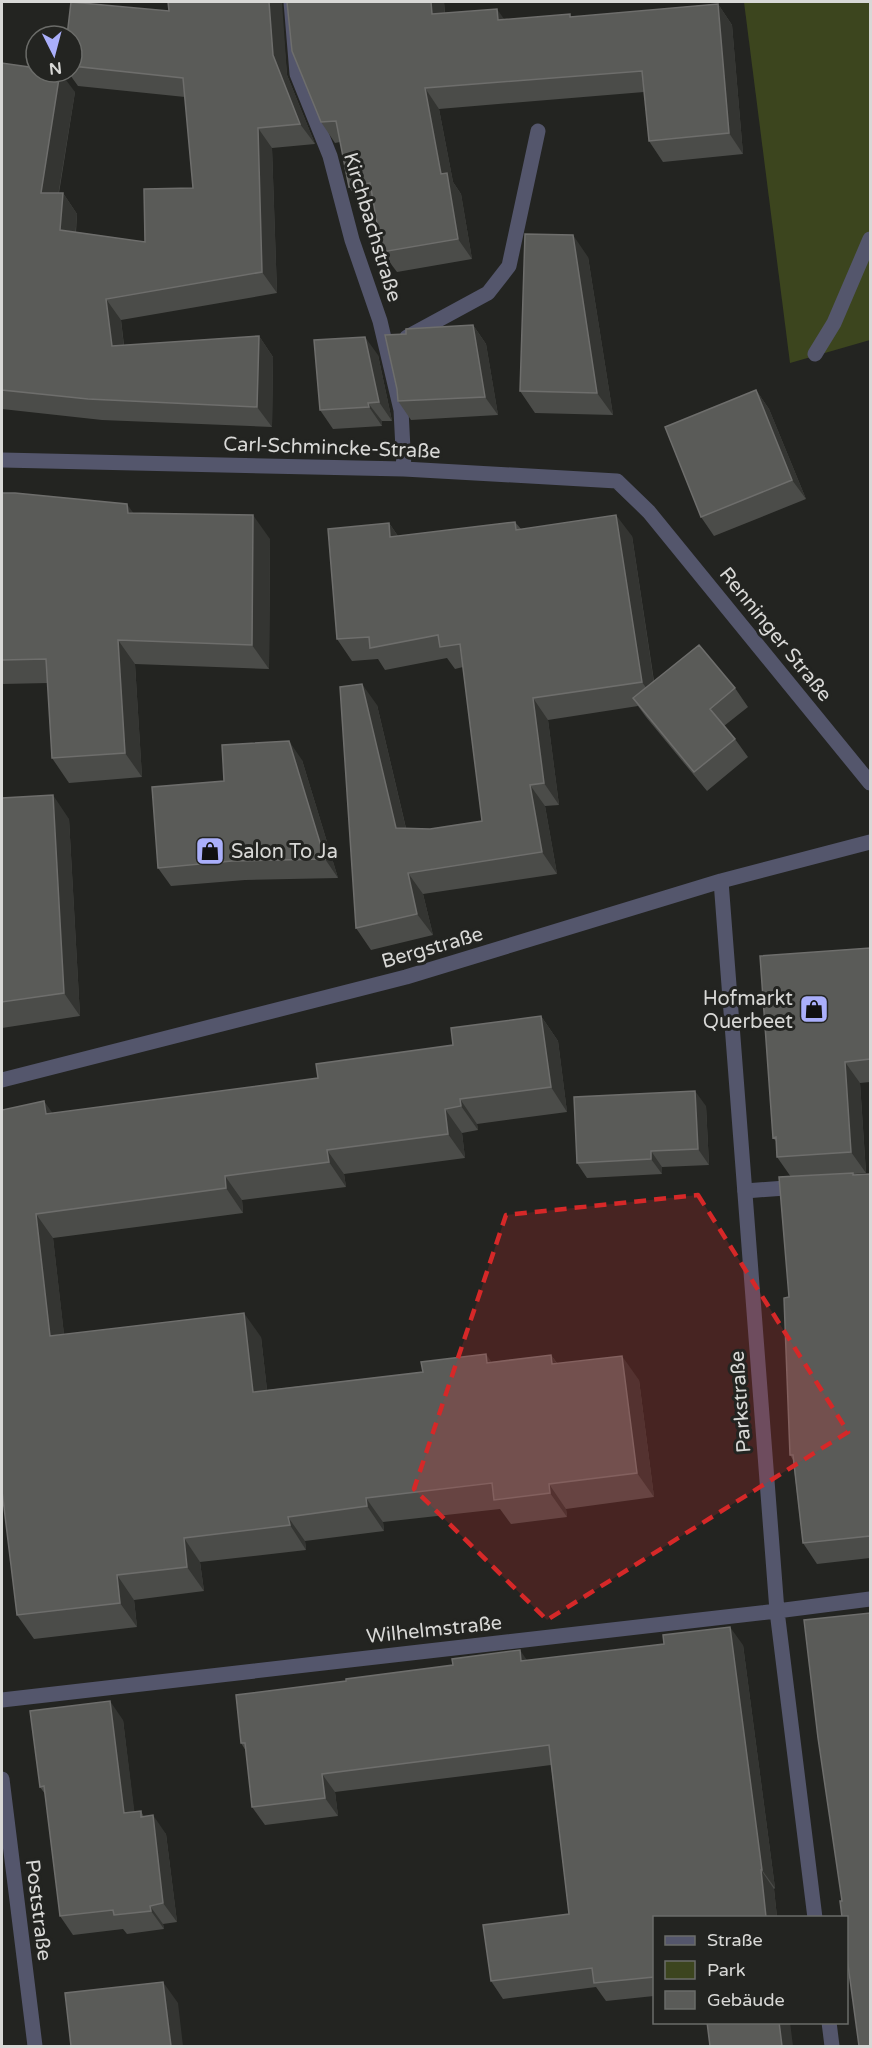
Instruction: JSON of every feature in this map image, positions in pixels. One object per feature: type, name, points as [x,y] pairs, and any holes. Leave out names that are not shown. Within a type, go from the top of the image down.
[{"type":"street","name":"Kirchbachstraße","points":[[292,2],[297,74],[330,156],[352,240],[380,321],[400,410],[404,469]]},
{"type":"street","points":[[386,349],[488,293],[509,266],[538,131]]},
{"type":"street","points":[[815,354],[834,323],[870,239]]},
{"type":"street","name":"Carl-Schmincke-Straße","points":[[2,460],[404,469],[617,481],[649,512]]},
{"type":"street","name":"Renninger Straße","points":[[649,512],[870,783]]},
{"type":"street","name":"Bergstraße","points":[[2,1080],[406,977],[721,881],[870,842]]},
{"type":"street","name":"Parkstraße","points":[[721,881],[777,1611],[816,1916]]},
{"type":"street","points":[[745,1191],[813,1186]]},
{"type":"street","name":"Wilhelmstraße","points":[[2,1700],[870,1599]]},
{"type":"street","name":"Poststraße","points":[[2,1779],[35,2046]]},
{"type":"street","points":[[829,2024],[832,2046]]},
{"type":"highlighted area","points":[[698,1195],[848,1432],[547,1620],[414,1489],[506,1215]]},
{"type":"green space","points":[[744,2],[870,2],[870,340],[790,363]]},
{"type":"building","points":[[71,2],[169,11],[168,2],[269,2],[273,55],[300,124],[258,128],[262,272],[106,299],[112,346],[259,336],[257,407],[88,399],[2,390],[2,63],[24,66],[24,84],[58,84],[41,193],[63,193],[60,230],[145,242],[144,189],[193,188],[183,78],[84,67],[84,24],[68,24]]},
{"type":"building","points":[[287,2],[431,2],[432,14],[497,9],[498,20],[570,14],[570,17],[718,4],[729,133],[649,141],[642,71],[425,88],[441,174],[447,173],[458,239],[382,252],[370,183],[349,187],[336,121],[321,122],[292,51]]},
{"type":"building","points":[[525,234],[573,235],[597,393],[520,391]]},
{"type":"building","points":[[473,325],[485,397],[398,401],[385,335],[406,334],[406,329]]},
{"type":"building","points":[[365,337],[379,402],[368,403],[369,407],[320,410],[314,340]]},
{"type":"building","points":[[756,390],[792,480],[701,517],[665,427]]},
{"type":"building","points":[[2,493],[127,504],[128,513],[253,515],[252,645],[118,640],[125,753],[52,758],[46,659],[2,660]]},
{"type":"building","points":[[616,515],[642,682],[533,698],[544,783],[530,785],[542,852],[408,873],[417,914],[356,928],[340,687],[362,684],[396,828],[430,829],[482,821],[460,644],[440,647],[438,635],[370,648],[369,637],[337,639],[328,529],[389,523],[390,537],[515,522],[516,530]]},
{"type":"building","points":[[699,645],[735,688],[710,709],[735,739],[694,772],[633,698]]},
{"type":"building","points":[[289,741],[325,859],[232,861],[158,868],[152,787],[224,781],[222,745]]},
{"type":"building","points":[[53,795],[64,993],[2,1002],[2,798]]},
{"type":"building","points":[[870,948],[870,1059],[845,1062],[851,1152],[777,1157],[776,1137],[773,1138],[760,956]]},
{"type":"building","points":[[541,1016],[551,1087],[460,1099],[461,1106],[445,1109],[448,1134],[327,1150],[329,1162],[225,1176],[226,1188],[36,1214],[50,1336],[244,1313],[253,1392],[423,1372],[421,1362],[486,1354],[487,1363],[551,1355],[552,1364],[622,1356],[637,1473],[549,1484],[550,1493],[494,1500],[492,1483],[366,1498],[367,1506],[288,1517],[290,1525],[184,1538],[187,1567],[117,1575],[120,1603],[17,1615],[2,1491],[2,1110],[44,1101],[46,1114],[318,1078],[316,1064],[453,1045],[451,1028]]},
{"type":"building","points":[[695,1091],[698,1149],[651,1151],[651,1159],[577,1163],[574,1097]]},
{"type":"building","points":[[853,1173],[853,1175],[870,1174],[870,1536],[803,1543],[793,1455],[790,1455],[784,1298],[789,1297],[779,1177]]},
{"type":"building","points":[[870,1613],[870,2046],[859,2046],[848,1965],[848,1916],[842,1916],[840,1901],[842,1901],[818,1738],[804,1620]]},
{"type":"building","points":[[730,1627],[762,1870],[766,1916],[653,1916],[653,1977],[594,1983],[592,1968],[491,1981],[483,1925],[569,1914],[549,1745],[322,1774],[325,1798],[252,1807],[245,1743],[241,1743],[236,1695],[453,1665],[452,1659],[520,1650],[521,1661],[664,1644],[663,1635]]},
{"type":"building","points":[[110,1701],[124,1813],[141,1811],[141,1817],[153,1815],[163,1903],[150,1906],[151,1911],[114,1915],[113,1910],[60,1916],[44,1786],[40,1787],[30,1711]]},
{"type":"building","points":[[163,1982],[171,2046],[71,2046],[65,1993]]},
{"type":"building","points":[[707,2024],[779,2024],[782,2046],[710,2046]]},
{"type":"place","name":"Salon To Ja","points":[[210,851]]},
{"type":"place","name":"Hofmarkt Querbeet","points":[[814,1009]]}]
